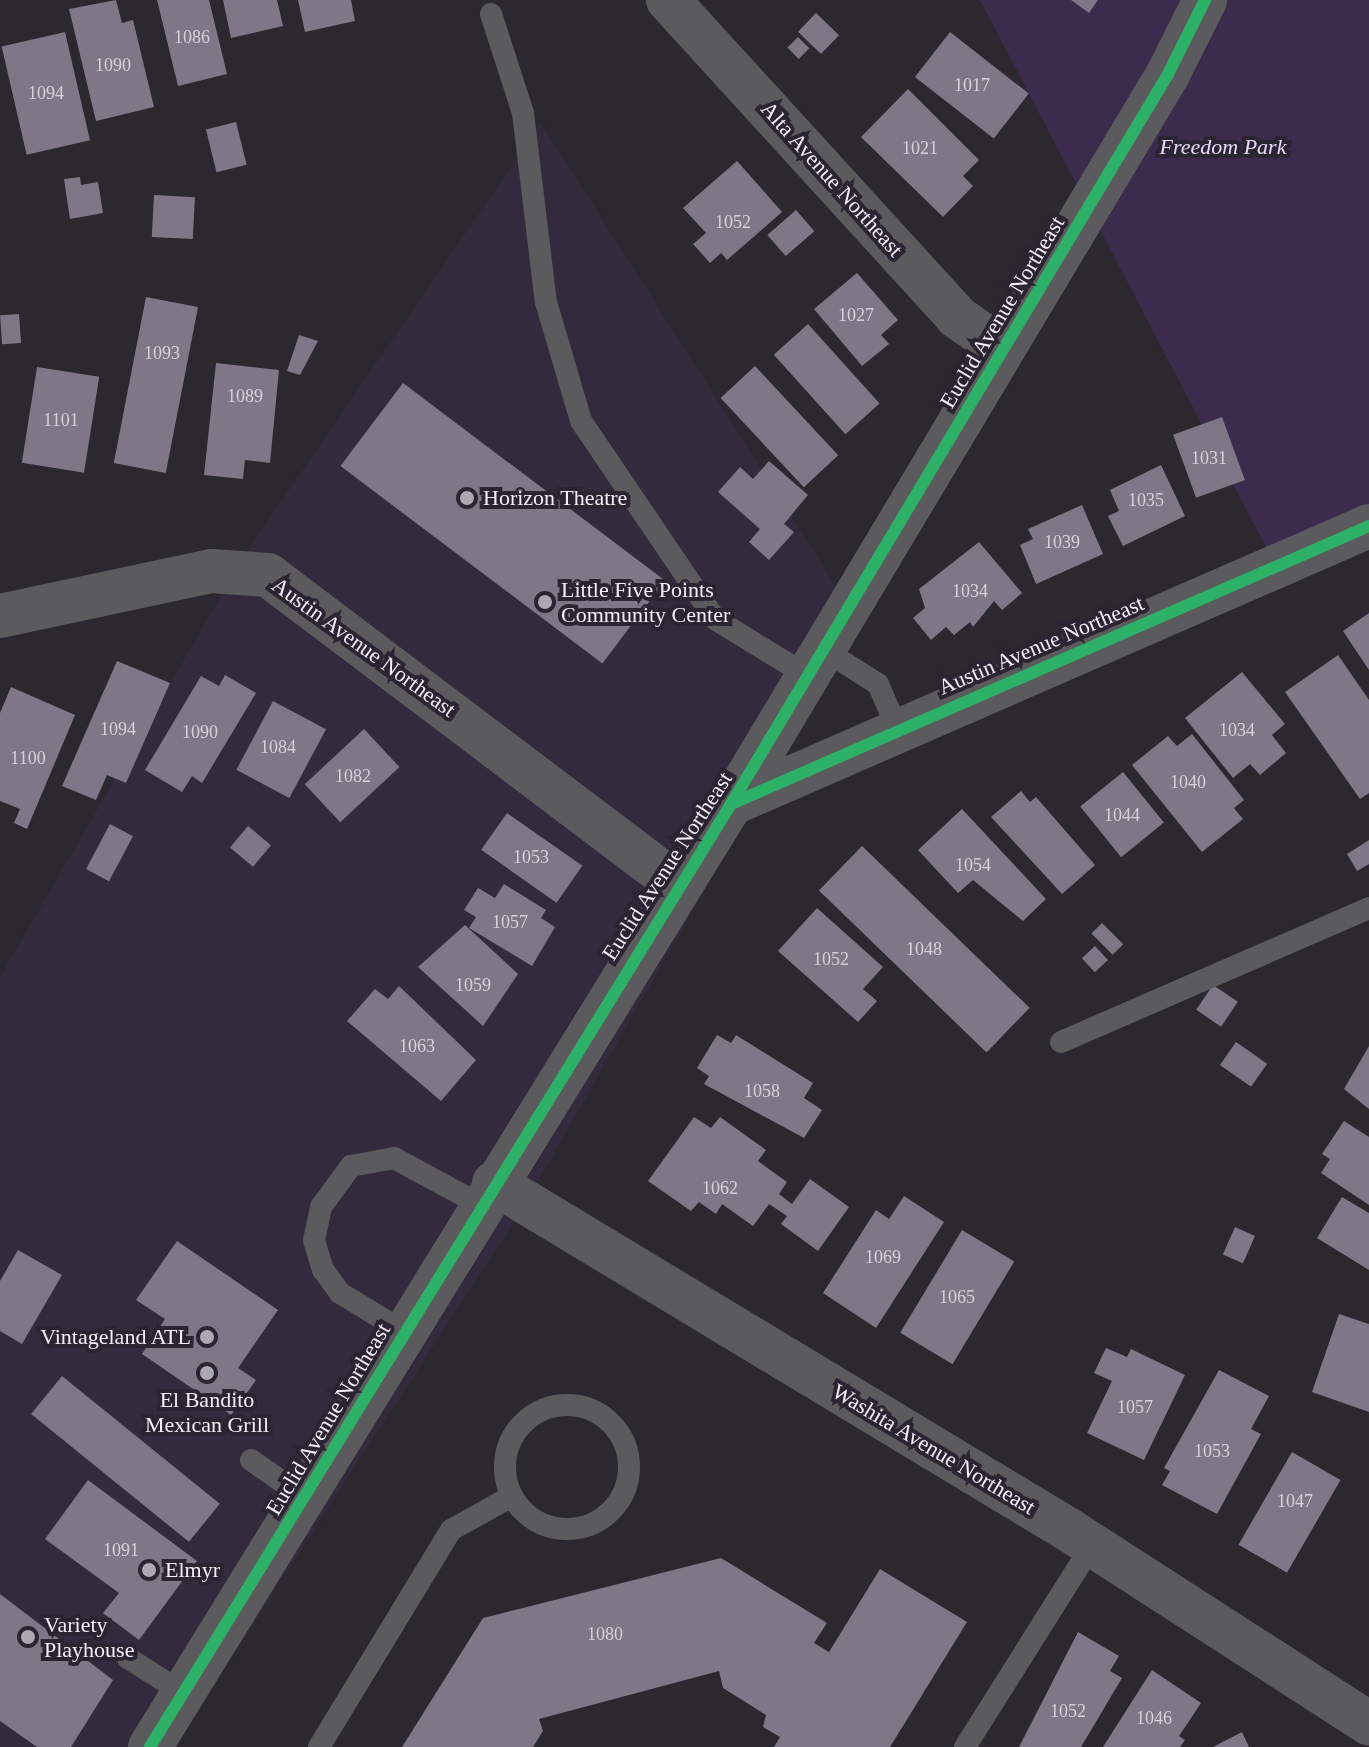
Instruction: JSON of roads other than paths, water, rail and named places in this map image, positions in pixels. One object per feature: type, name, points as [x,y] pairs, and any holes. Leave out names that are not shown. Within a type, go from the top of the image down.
[{"type":"street","name":"Alta Avenue Northeast","points":[[668,0],[957,317],[1003,349]]},
{"type":"street","name":"Euclid Avenue Northeast","points":[[150,1747],[677,884],[731,804],[1003,349],[1205,0]]},
{"type":"street","name":"Austin Avenue Northeast","points":[[731,804],[897,728],[1369,526]]},
{"type":"street","name":"Austin Avenue Northeast","points":[[0,616],[211,571],[268,575],[677,884]]},
{"type":"street","name":"Washita Avenue Northeast","points":[[487,1194],[1092,1545],[1369,1723]]},
{"type":"lane","points":[[491,14],[523,113],[546,302],[581,421],[715,619],[816,663],[878,684],[897,728]]},
{"type":"lane","points":[[1061,1042],[1369,908]]},
{"type":"lane","points":[[404,1332],[340,1293],[323,1270],[314,1240],[321,1207],[351,1166],[394,1158],[487,1194]]},
{"type":"lane","points":[[545,1409],[593,1410],[624,1440],[629,1473],[624,1494],[600,1520],[580,1528],[544,1525],[512,1496],[506,1454],[526,1420],[545,1409]]},
{"type":"lane","points":[[251,1460],[304,1497]]},
{"type":"lane","points":[[319,1747],[451,1530],[512,1496]]},
{"type":"lane","points":[[965,1747],[1092,1545]]},
{"type":"lane","points":[[128,1658],[183,1693]]},
{"type":"place","name":"Horizon Theatre","points":[[467,498]]},
{"type":"place","name":"Little Five Points Community Center","points":[[545,602]]},
{"type":"place","name":"Vintageland ATL","points":[[207,1337]]},
{"type":"place","name":"El Bandito Mexican Grill","points":[[207,1373]]},
{"type":"place","name":"Elmyr","points":[[149,1570]]},
{"type":"place","name":"Variety Playhouse","points":[[28,1637]]},
{"type":"park label","name":"Freedom Park","points":[[1223,147]]}]
